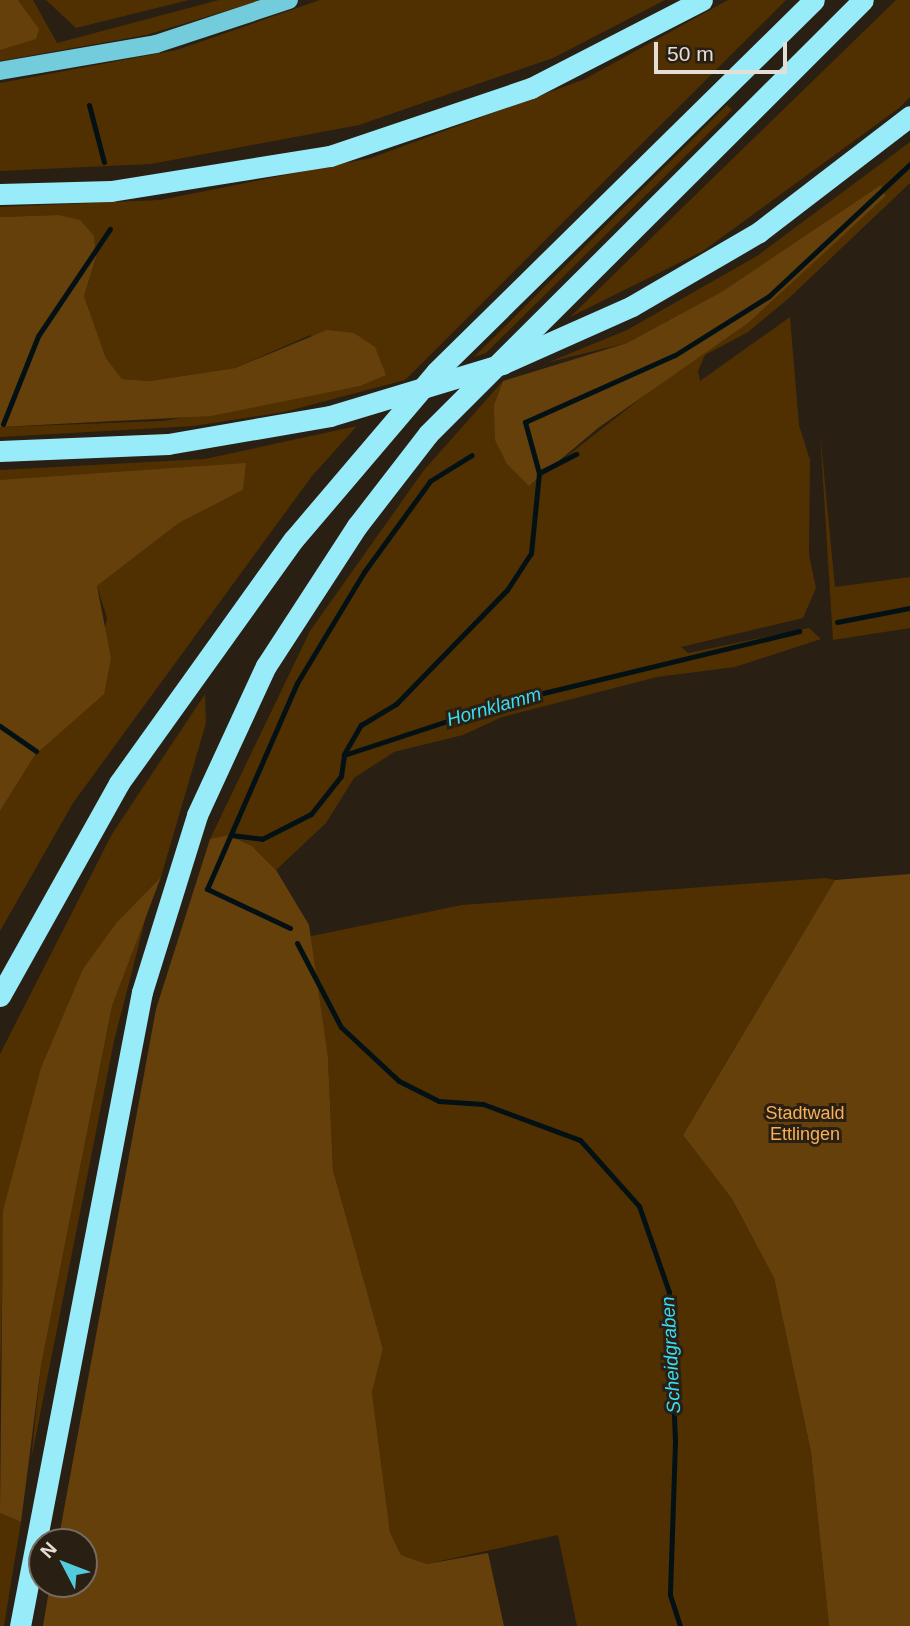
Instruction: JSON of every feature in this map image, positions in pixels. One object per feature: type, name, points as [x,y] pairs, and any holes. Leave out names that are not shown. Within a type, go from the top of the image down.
[{"type":"highway","points":[[0,194],[111,191],[330,156],[531,89],[702,0]]},
{"type":"highway","points":[[0,996],[119,783],[294,539],[436,372],[814,0]]},
{"type":"highway","points":[[20,1626],[139,1004],[197,815],[266,666],[357,526],[428,434],[863,0]]},
{"type":"highway","points":[[0,451],[168,444],[330,416],[502,364],[632,306],[759,232],[910,116]]},
{"type":"main road","points":[[0,71],[144,47],[289,0]]},
{"type":"shaded area","points":[[18,0],[33,0],[57,43],[219,0],[262,0],[146,35],[0,61],[0,50],[38,29]]},
{"type":"shaded area","points":[[46,0],[189,0],[76,28]]},
{"type":"shaded area","points":[[320,0],[665,0],[553,58],[359,125],[151,164],[0,171],[0,83],[177,50]]},
{"type":"shaded area","points":[[728,0],[786,0],[405,380],[284,412],[194,426],[0,437],[0,427],[163,421],[360,386],[310,335],[235,368],[150,381],[122,379],[106,358],[84,296],[96,259],[58,215],[0,217],[0,207],[160,200],[371,158],[585,79]]},
{"type":"shaded area","points":[[896,0],[910,0],[910,97],[899,108],[703,251],[570,317]]},
{"type":"shaded area","points":[[727,105],[732,110],[486,353],[474,357]]},
{"type":"shaded area","points":[[910,142],[910,183],[789,298],[748,332],[705,355],[698,371],[700,381],[790,317],[799,425],[810,460],[809,555],[816,588],[803,618],[681,647],[688,653],[809,628],[821,639],[735,667],[657,677],[502,717],[463,735],[394,752],[354,778],[326,823],[276,870],[252,846],[228,835],[210,839],[310,631],[424,470],[503,381],[494,405],[529,486],[807,268],[886,196],[882,186],[723,291],[627,343],[549,362],[627,330],[757,256]]},
{"type":"shaded area","points":[[357,426],[312,476],[73,803],[0,931],[0,811],[35,755],[87,707],[107,618],[97,586],[179,523],[243,490],[216,466],[32,480],[0,480],[0,470],[205,459]]},
{"type":"shaded area","points":[[820,432],[835,587],[910,577],[910,628],[833,640]]},
{"type":"shaded area","points":[[205,694],[206,723],[161,877],[117,922],[22,1142],[4,1211],[0,1387],[0,1054],[112,834]]},
{"type":"shaded area","points":[[826,878],[835,880],[683,1135],[732,1199],[774,1278],[811,1452],[829,1626],[577,1626],[558,1535],[427,1564],[401,1555],[390,1532],[372,1392],[383,1349],[333,1170],[328,1058],[307,937],[462,905]]},
{"type":"shaded area","points":[[148,909],[114,1041],[31,1460],[41,1366],[112,1006]]},
{"type":"shaded area","points":[[0,1513],[21,1522],[4,1626],[0,1626]]},
{"type":"green space","points":[[0,0],[18,0],[39,29],[36,39],[0,50]]},
{"type":"green space","points":[[881,185],[886,196],[748,323],[598,428],[529,486],[507,464],[495,440],[494,405],[503,381],[627,343],[723,291]]},
{"type":"green space","points":[[58,215],[80,220],[94,236],[96,258],[84,296],[106,358],[122,379],[150,381],[235,368],[327,330],[354,333],[375,347],[386,375],[360,386],[211,416],[0,427],[0,217]]},
{"type":"green space","points":[[246,463],[243,490],[179,523],[97,586],[111,658],[104,694],[35,755],[0,811],[0,480]]},
{"type":"green space","points":[[228,835],[252,846],[276,870],[309,925],[328,1058],[333,1170],[383,1349],[372,1392],[390,1532],[401,1555],[427,1564],[488,1553],[504,1626],[43,1626],[48,1598],[98,1598],[98,1528],[61,1528],[156,1009],[210,839]]},
{"type":"green space","name":"Stadtwald Ettlingen","points":[[910,874],[910,1626],[829,1626],[811,1452],[774,1278],[732,1199],[683,1135],[835,880]]},
{"type":"green space","points":[[161,877],[112,1006],[41,1366],[21,1522],[0,1513],[3,1211],[41,1068],[83,969],[117,922]]},
{"type":"waterway","points":[[89,105],[104,162]]},
{"type":"waterway","points":[[539,473],[525,422],[675,355],[769,296],[910,164]]},
{"type":"waterway","points":[[3,424],[38,336],[110,229]]},
{"type":"waterway","points":[[344,754],[361,725],[396,704],[507,590],[531,553],[539,473],[576,454]]},
{"type":"waterway","points":[[290,928],[207,889],[297,683],[364,572],[430,481],[472,455]]},
{"type":"waterway","name":"Hornklamm","points":[[837,622],[910,608]]},
{"type":"waterway","name":"Hornklamm","points":[[231,835],[262,839],[311,814],[341,776],[344,755],[502,703],[799,631]]},
{"type":"waterway","name":"Scheidgraben","points":[[0,726],[36,751]]},
{"type":"waterway","name":"Scheidgraben","points":[[297,943],[341,1027],[399,1081],[439,1101],[483,1104],[580,1140],[639,1206],[669,1292],[675,1442],[670,1595],[680,1626]]}]
